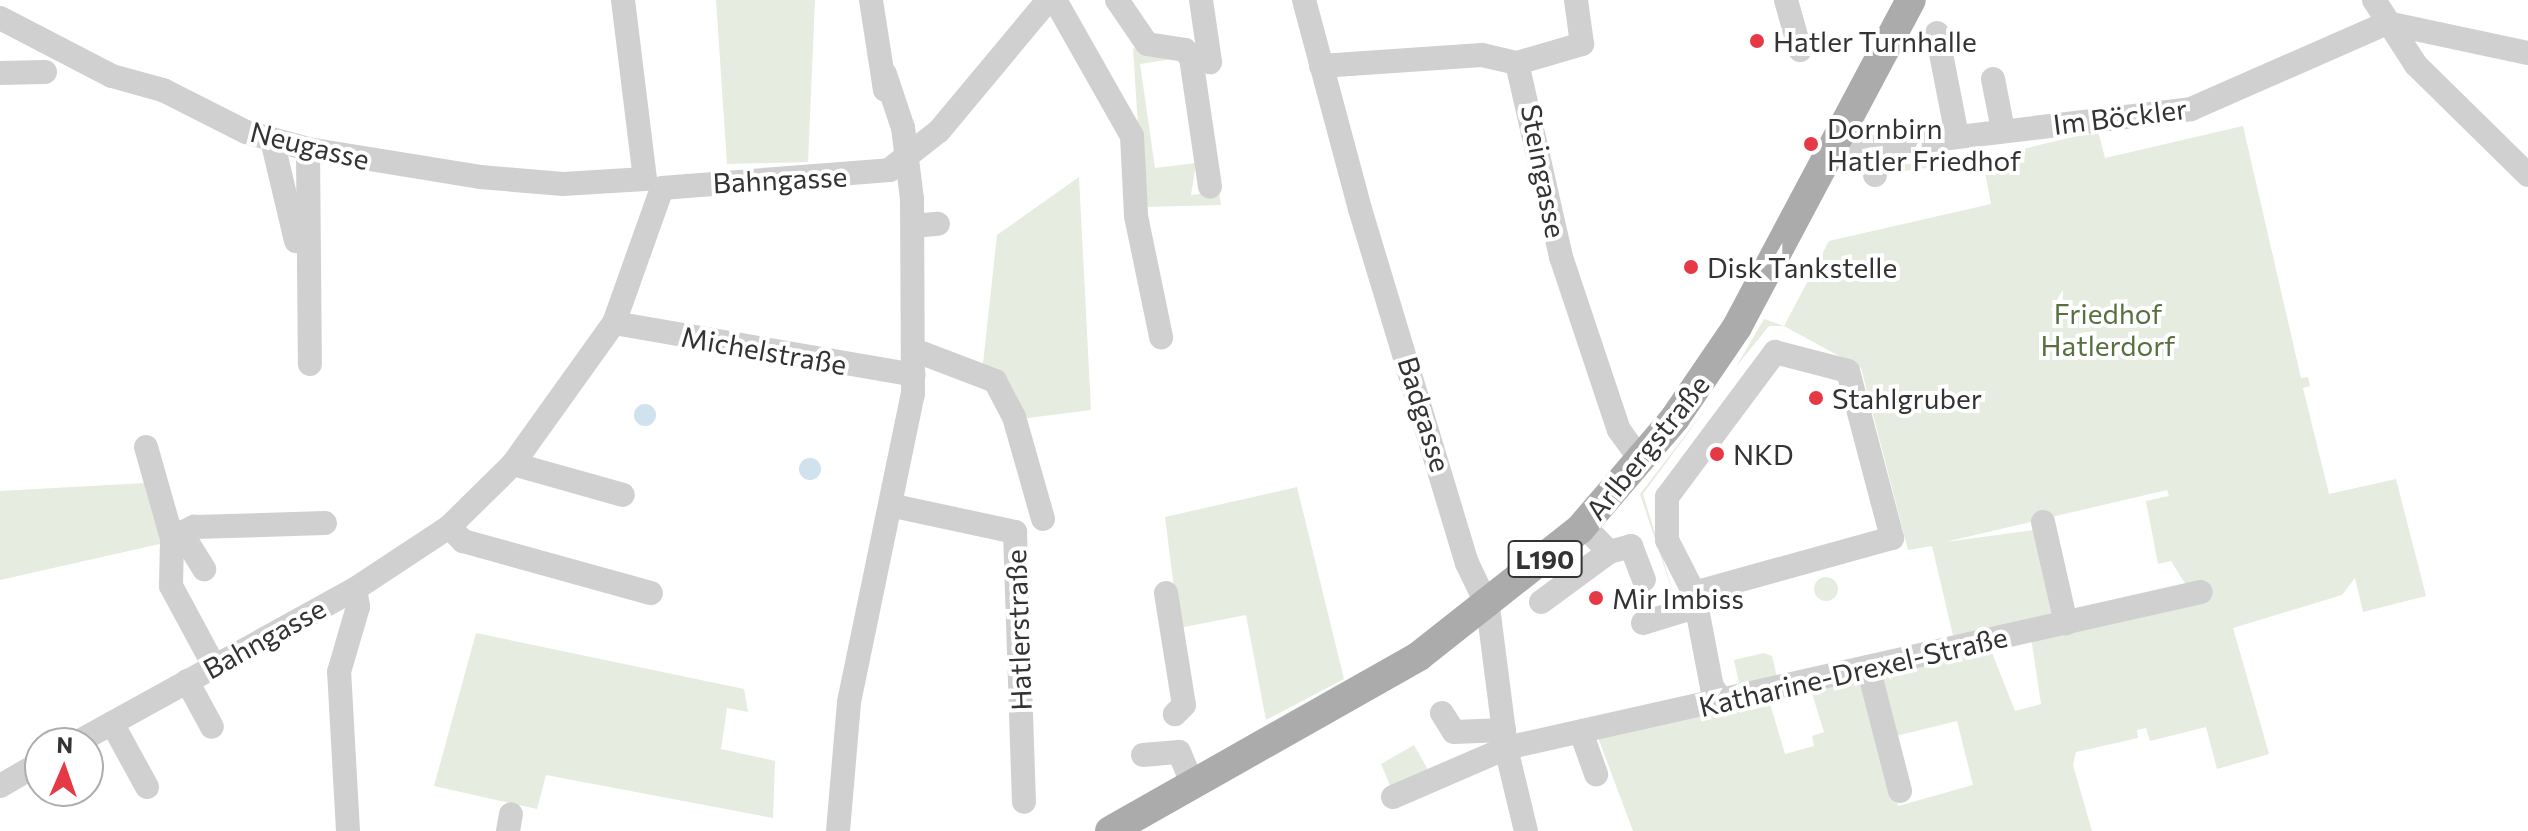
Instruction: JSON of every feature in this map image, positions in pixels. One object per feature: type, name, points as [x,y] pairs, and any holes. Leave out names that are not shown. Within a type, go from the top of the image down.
[{"type":"main road","name":"Arlbergstraße","points":[[1110,831],[1419,656],[1488,607],[1551,573],[1583,525],[1641,460],[1737,327],[1911,0]]},
{"type":"street","points":[[623,0],[653,183]]},
{"type":"street","points":[[838,831],[849,702],[894,506],[914,375],[912,238],[871,0]]},
{"type":"street","points":[[900,162],[963,105],[1048,0]]},
{"type":"street","points":[[1055,0],[1132,136],[1136,216],[1161,337]]},
{"type":"street","points":[[1117,0],[1147,44],[1185,50],[1191,58],[1210,187]]},
{"type":"street","points":[[1201,0],[1210,62]]},
{"type":"street","name":"Badgasse","points":[[1304,0],[1467,563],[1488,607],[1505,739],[1526,831]]},
{"type":"street","points":[[1321,66],[1482,55],[1517,63],[1582,44],[1576,0]]},
{"type":"street","points":[[1786,0],[1800,50]]},
{"type":"street","points":[[2374,0],[2387,23],[2458,112],[2528,175]]},
{"type":"street","name":"Neugasse","points":[[0,18],[84,64],[163,90],[272,140],[468,176],[563,184],[653,183]]},
{"type":"street","points":[[2387,23],[2528,53]]},
{"type":"street","name":"Im Böckler","points":[[1837,140],[1876,148],[2191,109],[2387,23]]},
{"type":"street","points":[[1937,33],[1957,136]]},
{"type":"street","name":"Steingasse","points":[[1517,63],[1561,257],[1619,430],[1641,460]]},
{"type":"street","points":[[0,73],[45,72]]},
{"type":"street","points":[[1993,79],[2003,130]]},
{"type":"street","points":[[272,140],[280,194],[296,232],[304,358],[308,149]]},
{"type":"street","points":[[1875,175],[1876,148]]},
{"type":"street","name":"Bahngasse","points":[[104,727],[355,589],[449,527],[513,464],[614,323],[653,183],[874,174],[900,162]]},
{"type":"street","points":[[912,238],[938,224]]},
{"type":"street","name":"Michelstraße","points":[[614,323],[914,375]]},
{"type":"street","points":[[914,350],[995,381],[1014,417],[1043,519]]},
{"type":"street","points":[[1643,623],[1693,600],[1892,538],[1848,371],[1775,352],[1667,497],[1667,540],[1693,600],[1712,687],[1722,700]]},
{"type":"street","points":[[146,447],[176,535],[204,569]]},
{"type":"street","points":[[513,464],[623,495]]},
{"type":"street","name":"Hatlerstraße","points":[[894,506],[1015,532],[1024,802]]},
{"type":"street","points":[[2043,522],[2066,623]]},
{"type":"street","points":[[176,535],[325,523]]},
{"type":"street","points":[[1583,525],[1626,541],[1644,580]]},
{"type":"street","points":[[449,527],[463,541],[651,593]]},
{"type":"street","points":[[176,535],[171,586],[214,666]]},
{"type":"street","points":[[1541,602],[1551,573],[1626,541]]},
{"type":"street","points":[[348,831],[339,672],[358,607],[355,589]]},
{"type":"street","name":"Katharine-Drexel-Straße","points":[[1505,739],[1574,739],[1653,709],[1722,700],[1832,665],[1868,667],[2201,592]]},
{"type":"street","points":[[1166,593],[1184,705],[1174,711],[1179,752],[1192,783]]},
{"type":"street","points":[[1868,667],[1900,791]]},
{"type":"street","points":[[187,681],[212,727]]},
{"type":"street","points":[[1442,713],[1454,732],[1505,739]]},
{"type":"street","points":[[112,723],[147,787]]},
{"type":"street","points":[[1393,797],[1505,739]]},
{"type":"street","points":[[1574,739],[1596,774]]},
{"type":"street","points":[[1143,755],[1179,752]]},
{"type":"street","points":[[0,786],[24,772]]},
{"type":"green space","points":[[716,0],[815,0],[808,162],[727,164]]},
{"type":"green space","points":[[1133,48],[1172,59],[1140,64],[1155,168],[1196,163],[1191,195],[1219,192],[1221,205],[1143,207]]},
{"type":"green space","name":"Friedhof Hatlerdorf","points":[[2243,126],[2301,378],[2308,377],[2310,386],[2303,388],[2329,494],[2396,479],[2426,596],[2363,612],[2355,578],[2342,595],[2233,628],[2269,754],[2217,769],[2206,727],[2150,741],[2146,728],[2137,730],[2138,738],[2076,752],[2073,765],[2092,831],[1633,831],[1597,735],[1768,697],[1785,754],[1814,746],[1812,736],[1824,732],[1810,687],[1853,677],[1867,689],[1898,806],[1973,785],[1957,721],[1892,737],[1880,676],[1989,645],[2015,711],[2041,704],[2031,637],[2211,599],[2208,584],[2186,585],[2171,561],[2158,564],[2146,501],[2169,496],[2167,490],[1945,542],[2042,529],[2058,612],[1954,640],[1932,546],[1908,550],[1861,368],[1784,326],[1829,241],[1991,204],[1984,167],[2021,159],[2019,150],[2098,131],[2105,158]]},
{"type":"green space","points":[[1963,156],[1964,163],[1882,174],[1883,159],[1891,166]]},
{"type":"green space","points":[[1079,177],[1091,410],[1020,419],[983,364],[997,235]]},
{"type":"green space","points":[[1764,319],[1784,326],[1769,326],[1736,367]]},
{"type":"green space","points":[[1710,403],[1643,494],[1677,605],[1640,494]]},
{"type":"green space","points":[[145,483],[164,543],[0,580],[0,491]]},
{"type":"green space","points":[[1297,487],[1344,679],[1266,720],[1246,615],[1179,628],[1165,517]]},
{"type":"green space","points":[[1826,577],[1837,584],[1838,589],[1831,600],[1826,601],[1815,594],[1814,589],[1821,578]]},
{"type":"green space","points":[[476,633],[744,689],[748,712],[727,708],[721,749],[775,761],[773,818],[546,775],[537,809],[434,786]]},
{"type":"green space","points":[[1764,653],[1772,656],[1777,677],[1740,688],[1734,660]]},
{"type":"green space","points":[[1414,745],[1431,775],[1392,790],[1381,764]]},
{"type":"water","points":[[645,404],[653,407],[656,415],[653,423],[645,426],[637,423],[634,415],[637,407]]},
{"type":"water","points":[[806,458],[814,458],[821,469],[814,480],[806,480],[799,473],[799,465]]},
{"type":"place","name":"Hatler Turnhalle","points":[[1757,41]]},
{"type":"place","name":"Dornbirn Hatler Friedhof","points":[[1811,144]]},
{"type":"place","name":"Disk Tankstelle","points":[[1691,267]]},
{"type":"place","name":"Stahlgruber","points":[[1816,398]]},
{"type":"place","name":"NKD","points":[[1717,454]]},
{"type":"place","name":"Mir Imbiss","points":[[1596,598]]}]
